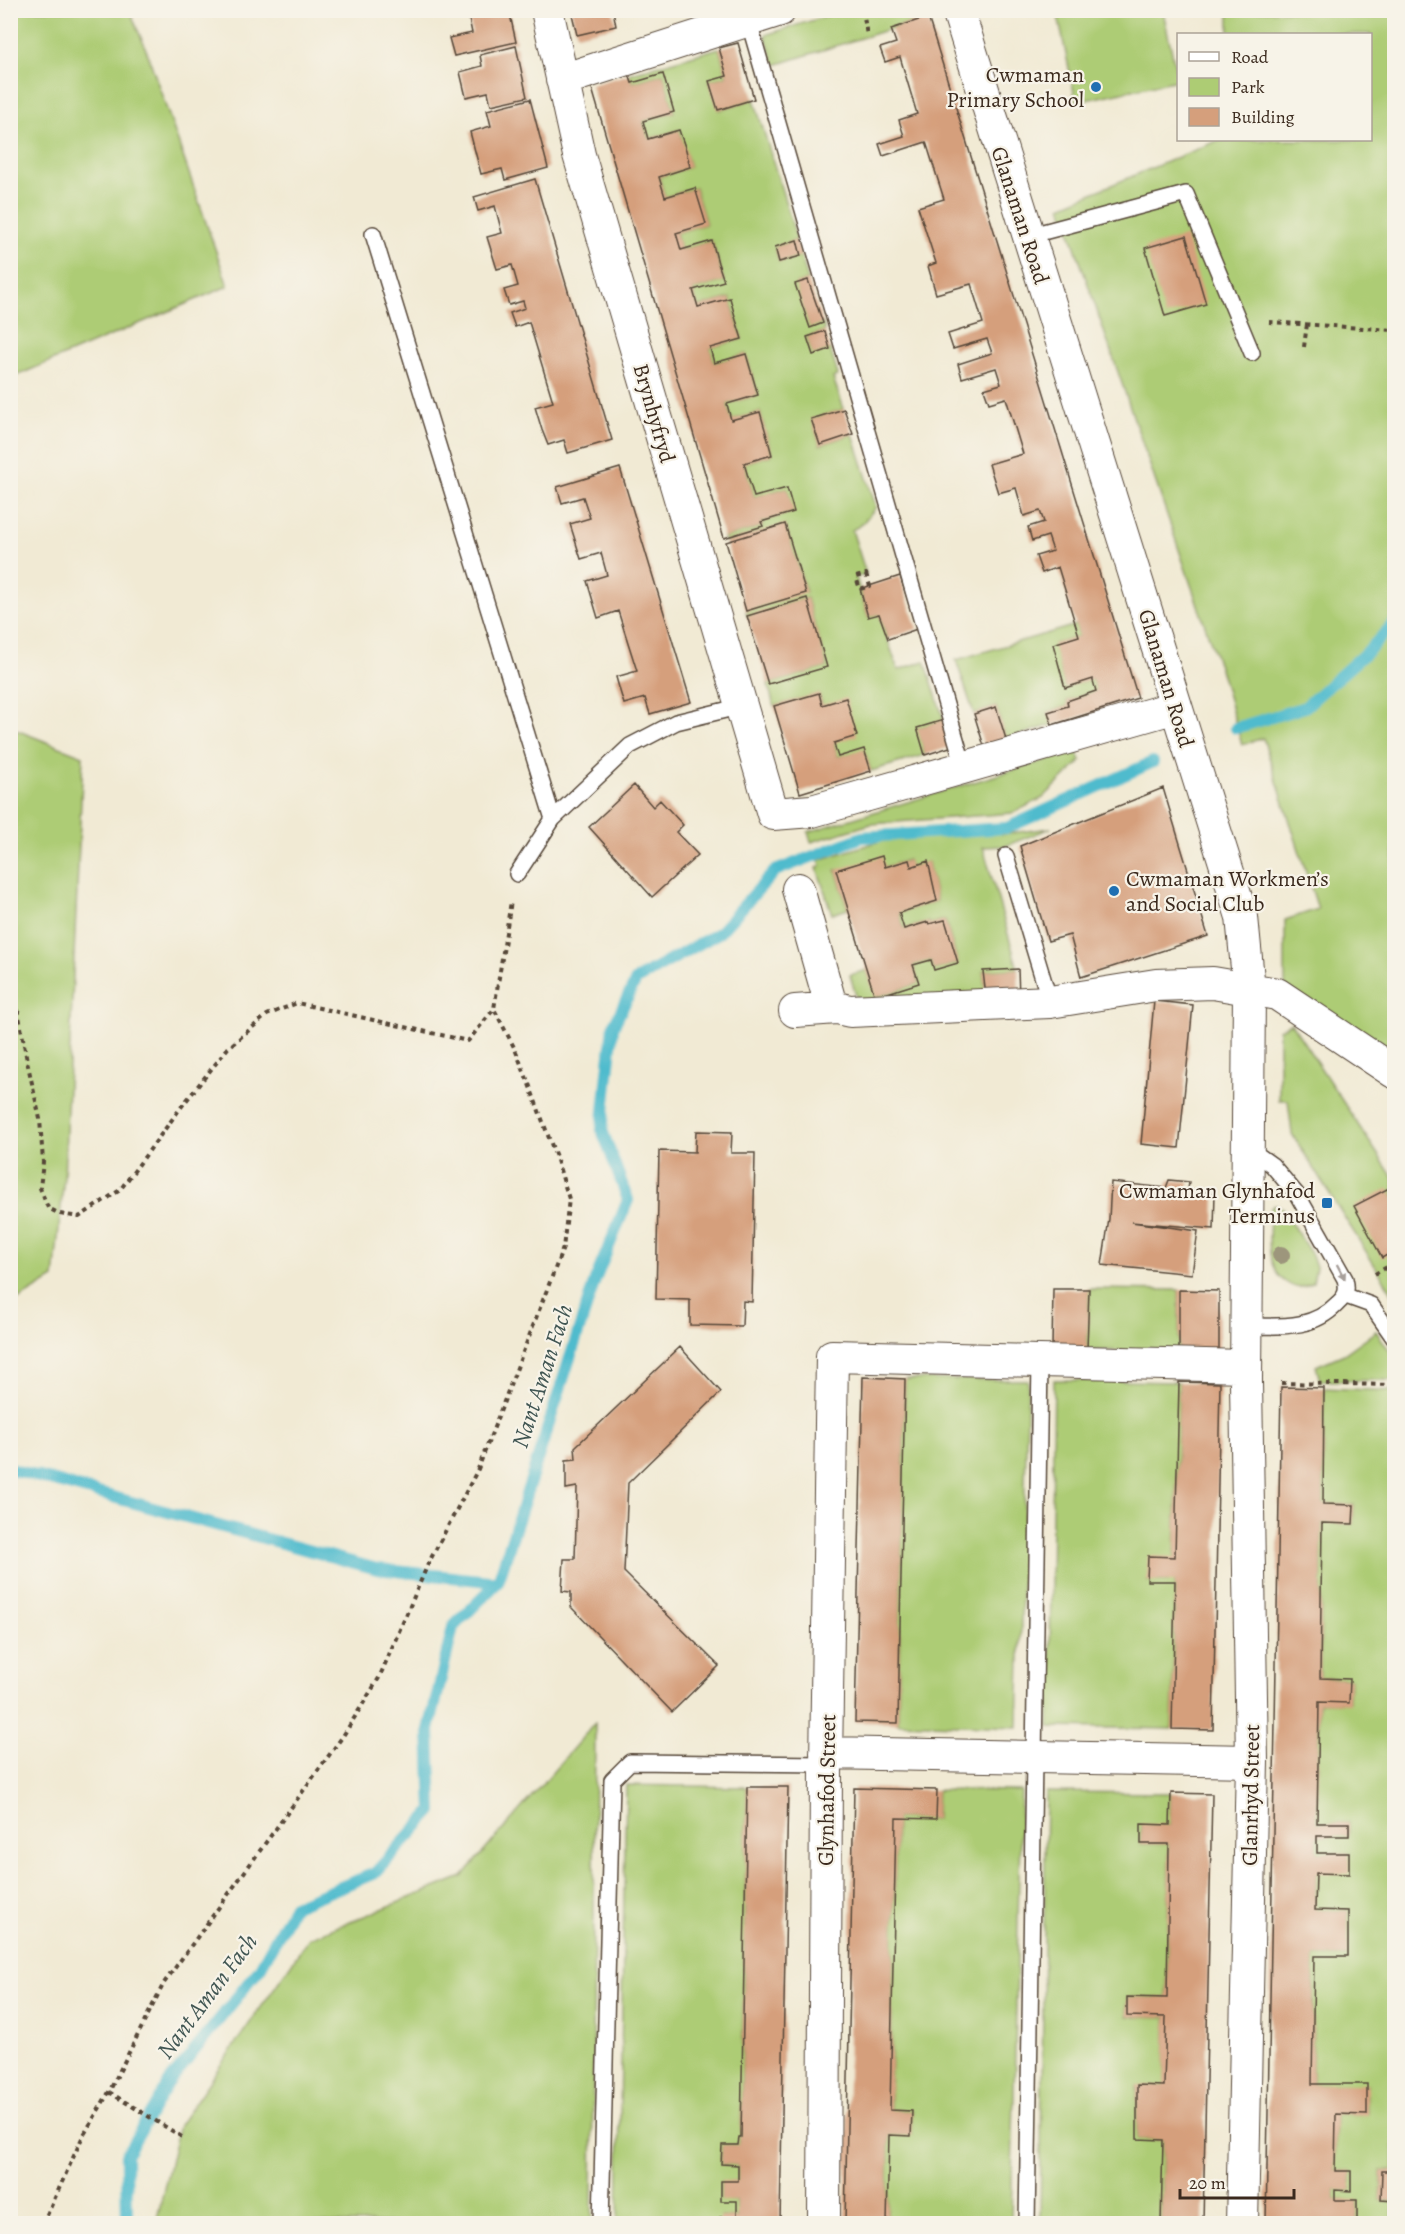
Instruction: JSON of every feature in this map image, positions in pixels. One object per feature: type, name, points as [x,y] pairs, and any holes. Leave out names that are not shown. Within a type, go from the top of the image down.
[{"type":"street","name":"Brynhyfryd","points":[[547,10],[582,166],[773,814],[812,811],[964,766]]},
{"type":"street","points":[[562,80],[747,15],[780,10]]},
{"type":"street","name":"Glanaman Road","points":[[958,10],[1242,917],[1250,989],[1246,1146],[1246,1374]]},
{"type":"street","points":[[964,766],[1176,707]]},
{"type":"street","points":[[798,890],[830,1002],[837,1008]]},
{"type":"street","points":[[795,1011],[837,1008],[850,1011],[1050,1002],[1156,985],[1213,983],[1277,994],[1395,1072]]},
{"type":"street","name":"Glynhafod Street","points":[[824,2223],[826,1759],[832,1356],[1040,1361]]},
{"type":"street","points":[[1040,1361],[1246,1374]]},
{"type":"street","name":"Glanrhyd Street","points":[[1242,2223],[1252,1761],[1246,1374]]},
{"type":"street","points":[[826,1759],[1034,1757],[1252,1761]]},
{"type":"lane","points":[[747,15],[964,766]]},
{"type":"lane","points":[[1028,236],[1186,194],[1252,353]]},
{"type":"lane","points":[[373,234],[553,819]]},
{"type":"lane","points":[[517,874],[553,819],[630,746],[676,722],[742,706]]},
{"type":"lane","points":[[1006,856],[1050,1002]]},
{"type":"lane","points":[[1246,1146],[1272,1165],[1298,1196],[1345,1279],[1347,1287],[1346,1296],[1322,1318],[1309,1323],[1247,1326]]},
{"type":"lane","points":[[1346,1296],[1371,1305],[1395,1338]]},
{"type":"lane","points":[[1027,2223],[1040,1361]]},
{"type":"lane","points":[[601,2223],[612,1780],[630,1762],[826,1759]]},
{"type":"path","points":[[863,10],[867,36]]},
{"type":"path","points":[[1239,320],[1395,330]]},
{"type":"path","points":[[1304,347],[1307,324]]},
{"type":"path","points":[[10,965],[40,1119],[43,1162],[40,1188],[48,1208],[60,1214],[79,1217],[120,1190],[228,1048],[267,1015],[297,1003],[468,1041],[494,1009],[502,947],[517,874]]},
{"type":"path","points":[[43,2223],[82,2138],[109,2092],[164,1983],[324,1763],[379,1677],[428,1564],[478,1469],[563,1248],[569,1199],[529,1084],[494,1009]]},
{"type":"path","points":[[1375,1274],[1395,1263]]},
{"type":"path","points":[[1246,1374],[1395,1384]]},
{"type":"path","points":[[109,2092],[182,2137]]},
{"type":"green space","points":[[11,10],[130,11],[147,52],[228,286],[11,378]]},
{"type":"green space","points":[[843,11],[926,11],[928,17],[775,65],[765,35]]},
{"type":"green space","points":[[1057,11],[1163,11],[1177,80],[1076,102]]},
{"type":"green space","points":[[1229,11],[1394,11],[1394,1057],[1285,994],[1285,920],[1318,909],[1263,738],[1242,745],[1222,675],[1061,206],[1217,141],[1372,141],[1372,33],[1229,33]]},
{"type":"green space","points":[[719,48],[727,76],[709,81],[719,110],[754,99],[797,240],[775,247],[779,262],[801,256],[808,280],[796,284],[810,327],[823,323],[825,331],[807,337],[813,354],[830,349],[838,375],[833,378],[844,409],[812,419],[820,445],[853,434],[876,507],[861,525],[852,530],[866,574],[856,577],[868,617],[879,614],[898,670],[925,661],[944,720],[918,728],[925,755],[871,771],[864,750],[838,757],[819,694],[774,706],[768,684],[827,667],[807,598],[747,616],[746,611],[806,592],[785,525],[726,542],[724,538],[763,526],[761,522],[793,512],[787,488],[754,497],[744,463],[772,455],[760,412],[731,420],[727,404],[758,395],[746,354],[714,363],[710,348],[742,339],[730,298],[698,307],[693,290],[724,281],[712,241],[681,250],[676,233],[706,224],[695,188],[665,197],[659,177],[690,167],[679,130],[648,139],[643,121],[674,112],[663,74],[632,83],[629,74]]},
{"type":"green space","points":[[1076,625],[1079,636],[1054,644],[1065,687],[1093,679],[1096,691],[1067,701],[1068,706],[1048,712],[1052,725],[1006,739],[996,707],[974,714],[956,660]]},
{"type":"green space","points":[[11,728],[83,756],[64,1177],[54,1278],[11,1304]]},
{"type":"green space","points":[[1077,751],[1081,761],[1043,798],[1013,813],[871,824],[811,842],[808,832]]},
{"type":"green space","points":[[1051,828],[1005,846],[983,847],[1018,969],[983,971],[986,997],[858,1003],[850,975],[867,970],[876,997],[919,983],[913,965],[931,960],[934,970],[958,963],[945,920],[904,929],[899,913],[937,901],[928,862],[911,867],[908,860],[885,867],[836,870],[848,909],[832,914],[817,868],[821,865],[819,860],[880,841],[990,831],[1003,834]]},
{"type":"green space","points":[[1291,1023],[1394,1179],[1394,1296],[1292,1134],[1288,1100],[1279,1100],[1279,1030]]},
{"type":"green space","points":[[1276,1205],[1282,1209],[1312,1255],[1316,1267],[1313,1282],[1305,1286],[1298,1288],[1288,1284],[1273,1267],[1269,1239],[1270,1210]]},
{"type":"green space","points":[[1089,1289],[1179,1290],[1179,1352],[1087,1350]]},
{"type":"green space","points":[[1376,1331],[1394,1357],[1394,1380],[1320,1381],[1316,1366],[1344,1354]]},
{"type":"green space","points":[[905,1379],[1028,1380],[1018,1727],[898,1723]]},
{"type":"green space","points":[[1054,1380],[1179,1382],[1175,1557],[1148,1581],[1175,1581],[1172,1729],[1049,1727]]},
{"type":"green space","points":[[1324,1388],[1394,1391],[1394,2171],[1382,2171],[1381,2200],[1394,2201],[1394,2223],[1357,2223],[1357,2201],[1335,2200],[1335,2190],[1351,2190],[1351,2171],[1335,2171],[1336,2114],[1367,2114],[1367,2085],[1312,2084],[1314,1956],[1347,1956],[1348,1911],[1315,1910],[1316,1873],[1349,1853],[1317,1853],[1317,1836],[1349,1836],[1349,1823],[1317,1823],[1319,1702],[1349,1702],[1350,1679],[1320,1678],[1322,1523],[1353,1524],[1354,1505],[1323,1504]]},
{"type":"green space","points":[[595,1723],[592,2223],[156,2223],[179,2125],[309,1938],[462,1877]]},
{"type":"green space","points":[[626,1785],[747,1787],[741,2137],[739,2137],[738,2145],[722,2145],[721,2164],[738,2165],[738,2181],[721,2182],[721,2200],[737,2201],[737,2218],[721,2217],[720,2223],[618,2224]]},
{"type":"green space","points":[[937,1790],[1021,1791],[1011,2223],[887,2224],[889,2135],[911,2135],[912,2111],[890,2110],[896,1818],[936,1819]]},
{"type":"green space","points":[[1046,1792],[1171,1793],[1170,1825],[1141,1825],[1141,1844],[1169,1844],[1167,1998],[1127,1997],[1127,2016],[1166,2017],[1165,2086],[1137,2086],[1137,2139],[1163,2140],[1161,2223],[1040,2224]]},
{"type":"building","points":[[449,10],[488,10],[488,11],[451,20]]},
{"type":"building","points":[[509,10],[516,42],[454,56],[449,38],[472,33],[469,19]]},
{"type":"building","points":[[571,10],[613,10],[616,26],[577,35]]},
{"type":"building","points":[[928,17],[1138,698],[1052,725],[1048,712],[1068,706],[1067,701],[1096,691],[1093,679],[1065,688],[1053,644],[1079,636],[1058,567],[1042,573],[1036,556],[1053,551],[1048,536],[1032,541],[1028,527],[1044,522],[1040,511],[1024,516],[1016,488],[998,493],[989,464],[1023,454],[1006,398],[989,403],[984,389],[1001,384],[996,368],[962,378],[958,364],[992,353],[987,339],[953,349],[948,334],[983,323],[971,284],[936,294],[928,266],[936,263],[918,207],[944,199],[926,142],[883,156],[879,144],[904,136],[899,120],[917,114],[900,57],[885,62],[880,48],[896,43],[891,29]]},
{"type":"building","points":[[738,43],[754,99],[718,110],[709,81],[727,76],[719,48]]},
{"type":"building","points":[[516,46],[527,97],[491,105],[488,92],[466,97],[460,72],[482,66],[480,55]]},
{"type":"building","points":[[629,74],[632,83],[663,74],[674,112],[643,121],[648,139],[679,130],[686,150],[690,167],[659,177],[665,197],[695,188],[706,224],[676,233],[681,250],[712,241],[724,281],[693,290],[698,307],[730,298],[742,339],[710,348],[714,363],[746,354],[758,395],[727,404],[731,420],[760,412],[772,455],[744,463],[754,497],[787,488],[794,512],[761,522],[763,526],[724,538],[591,85]]},
{"type":"building","points":[[530,99],[548,168],[505,180],[502,169],[481,174],[470,132],[491,126],[487,110]]},
{"type":"building","points":[[535,179],[612,440],[568,453],[564,440],[548,445],[535,407],[553,402],[529,322],[515,327],[510,313],[525,308],[523,301],[509,305],[504,290],[518,286],[512,265],[497,269],[487,237],[502,233],[495,206],[478,211],[474,197]]},
{"type":"building","points":[[1186,236],[1206,304],[1165,316],[1145,248]]},
{"type":"building","points":[[797,240],[801,256],[779,262],[775,247]]},
{"type":"building","points":[[808,280],[823,323],[810,328],[795,284]]},
{"type":"building","points":[[825,331],[830,349],[813,355],[807,337]]},
{"type":"building","points":[[844,409],[853,434],[820,445],[811,419]]},
{"type":"building","points":[[620,468],[691,702],[650,714],[645,698],[624,704],[616,677],[637,671],[618,611],[598,618],[587,581],[607,575],[601,553],[581,559],[570,524],[590,518],[583,497],[562,503],[557,487]]},
{"type":"building","points":[[785,524],[806,593],[746,611],[726,542]]},
{"type":"building","points":[[900,576],[917,629],[888,639],[879,614],[868,617],[860,589]]},
{"type":"building","points":[[807,598],[827,667],[768,684],[747,616]]},
{"type":"building","points":[[819,693],[822,705],[846,698],[857,736],[834,743],[838,757],[864,749],[871,771],[800,793],[774,706]]},
{"type":"building","points":[[996,707],[1006,739],[984,746],[974,714]]},
{"type":"building","points":[[944,720],[953,746],[925,755],[917,728]]},
{"type":"building","points":[[634,785],[653,807],[660,800],[683,825],[676,832],[698,855],[652,897],[589,827]]},
{"type":"building","name":"Cwmaman Workmen’s and Social Club","points":[[1163,788],[1208,936],[1081,977],[1070,935],[1048,941],[1020,846]]},
{"type":"building","points":[[882,856],[885,867],[909,860],[911,867],[928,861],[937,901],[899,913],[904,929],[945,920],[958,963],[934,970],[931,960],[913,965],[919,983],[875,997],[836,870]]},
{"type":"building","points":[[1018,969],[1019,996],[986,997],[983,971]]},
{"type":"building","points":[[1154,1001],[1193,1005],[1179,1148],[1141,1144]]},
{"type":"building","points":[[696,1131],[732,1132],[731,1153],[755,1153],[752,1302],[743,1301],[742,1326],[690,1325],[690,1300],[656,1299],[659,1151],[695,1152]]},
{"type":"building","points":[[1169,1180],[1189,1182],[1188,1190],[1215,1193],[1214,1229],[1131,1222],[1198,1231],[1192,1274],[1102,1265],[1109,1219],[1111,1182],[1166,1188]]},
{"type":"building","points":[[1389,1188],[1394,1198],[1394,1251],[1382,1258],[1354,1206]]},
{"type":"building","points":[[1053,1289],[1089,1289],[1087,1350],[1052,1349]]},
{"type":"building","points":[[1179,1290],[1219,1291],[1219,1353],[1179,1352]]},
{"type":"building","points":[[680,1347],[721,1392],[628,1483],[624,1572],[719,1666],[672,1712],[571,1607],[571,1592],[562,1591],[564,1559],[575,1559],[577,1487],[566,1489],[566,1460],[576,1459],[575,1447]]},
{"type":"building","points":[[863,1377],[905,1379],[898,1723],[855,1722]]},
{"type":"building","points":[[1179,1382],[1220,1383],[1213,1730],[1172,1729],[1175,1581],[1147,1581],[1148,1556],[1175,1557]]},
{"type":"building","points":[[1281,1387],[1324,1388],[1323,1504],[1354,1505],[1353,1524],[1322,1523],[1320,1678],[1350,1679],[1349,1703],[1319,1702],[1317,1823],[1349,1823],[1349,1836],[1317,1836],[1317,1853],[1349,1853],[1349,1874],[1316,1873],[1315,1910],[1348,1911],[1348,1956],[1314,1956],[1312,2084],[1367,2084],[1367,2115],[1336,2114],[1335,2171],[1351,2171],[1351,2191],[1335,2190],[1335,2200],[1357,2200],[1357,2223],[1266,2223]]},
{"type":"building","points":[[747,1787],[788,1787],[780,2223],[720,2223],[720,2217],[737,2218],[737,2201],[721,2201],[721,2181],[738,2181],[738,2165],[721,2164],[722,2145],[738,2145],[739,2137],[741,2137]]},
{"type":"building","points":[[854,1788],[937,1790],[936,1819],[896,1818],[890,2110],[912,2111],[911,2136],[889,2135],[887,2223],[845,2223]]},
{"type":"building","points":[[1171,1793],[1212,1794],[1203,2223],[1161,2223],[1163,2140],[1137,2139],[1137,2085],[1164,2086],[1166,2017],[1127,2016],[1127,1997],[1167,1998],[1169,1844],[1141,1844],[1141,1824],[1170,1825]]},
{"type":"building","points":[[1382,2171],[1394,2171],[1394,2201],[1381,2200]]},
{"type":"waterway","name":"Nant Aman Fach","points":[[1236,728],[1305,707],[1370,649],[1394,623]]},
{"type":"waterway","name":"Nant Aman Fach","points":[[127,2224],[126,2155],[168,2084],[260,1968],[294,1906],[375,1873],[432,1811],[429,1730],[453,1627],[498,1582],[595,1280],[628,1200],[602,1130],[613,1027],[636,980],[720,932],[775,871],[862,837],[1007,828],[1153,762]]},
{"type":"waterway","points":[[10,1469],[377,1569],[498,1582]]},
{"type":"place","name":"Cwmaman Primary School","points":[[1096,87]]},
{"type":"place","name":"Cwmaman Workmen’s and Social Club","points":[[1114,891]]},
{"type":"place","name":"Cwmaman Glynhafod Terminus","points":[[1327,1203]]}]
